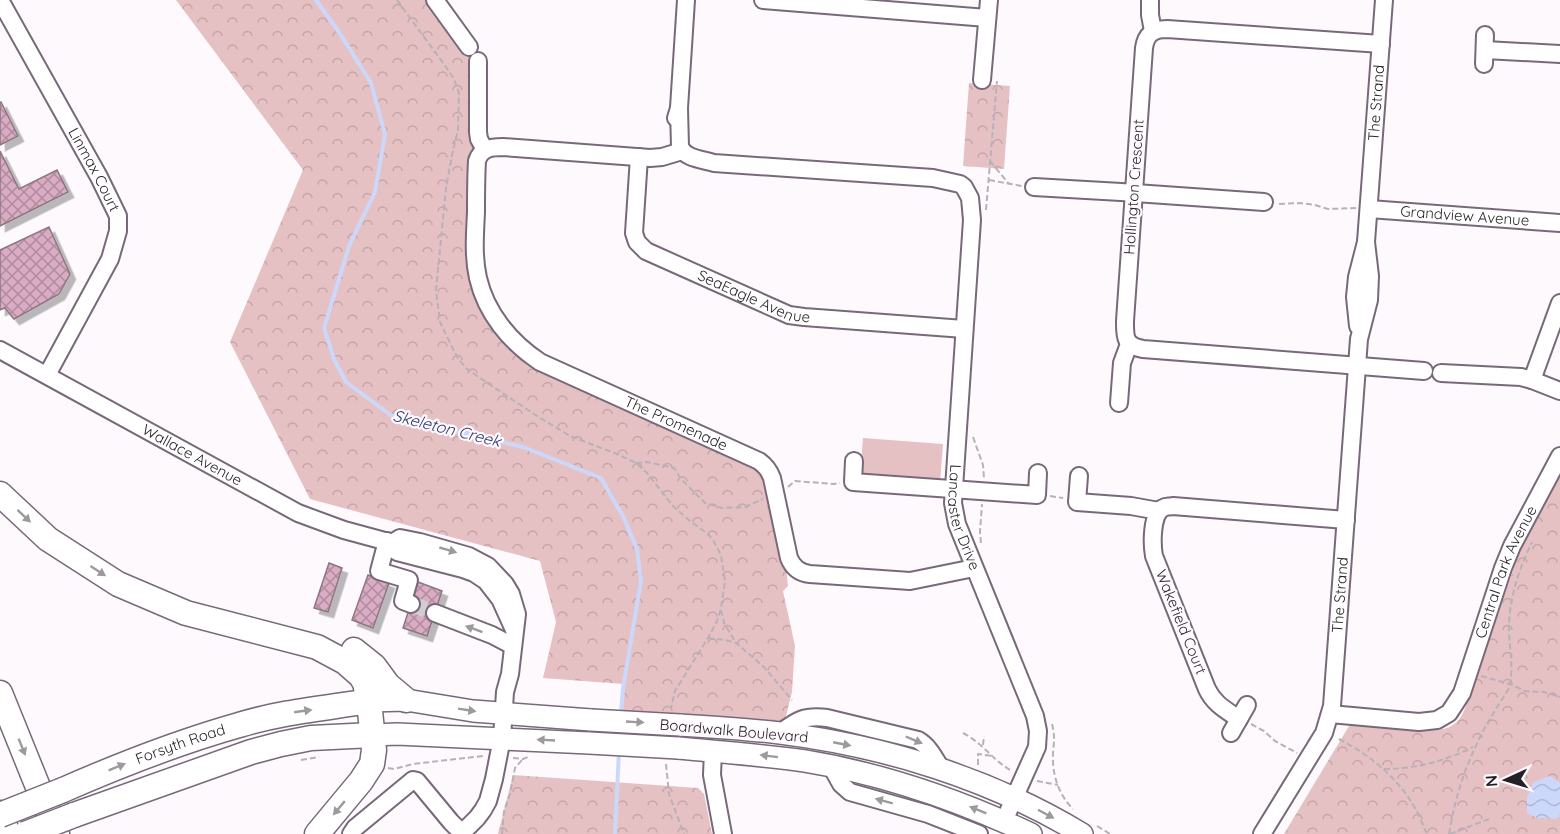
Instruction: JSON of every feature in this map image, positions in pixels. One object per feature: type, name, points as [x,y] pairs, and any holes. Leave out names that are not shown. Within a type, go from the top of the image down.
[{"type":"highway","points":[[0,494],[48,539],[118,584],[186,613],[316,646],[345,662],[361,676],[369,701],[374,750],[372,764],[362,781],[317,834]]},
{"type":"highway","points":[[237,625],[302,629],[328,636],[361,653],[388,684],[406,700]]},
{"type":"highway","points":[[0,693],[57,834]]},
{"type":"highway","name":"Forsyth Road","points":[[0,814],[63,790],[121,764],[239,724],[289,713],[369,701]]},
{"type":"highway","name":"Forsyth Road","points":[[26,834],[261,749],[311,738],[372,735]]},
{"type":"highway","points":[[0,814],[8,834]]},
{"type":"main road","name":"Boardwalk Boulevard","points":[[369,701],[406,700],[473,711],[591,720],[675,717],[867,748],[942,770],[1014,798],[1038,810],[1085,825]]},
{"type":"main road","name":"Boardwalk Boulevard","points":[[372,735],[397,734],[589,743],[672,755],[713,751],[766,756],[869,774],[937,795],[1031,834]]},
{"type":"street","name":"Linmax Court","points":[[0,0],[99,177],[118,216],[118,231],[110,259],[47,375]]},
{"type":"street","points":[[439,6],[473,54],[478,132],[485,150],[503,147],[659,157],[678,153],[680,142],[679,108],[686,0]]},
{"type":"street","points":[[763,0],[987,18]]},
{"type":"street","points":[[989,0],[986,39],[990,80]]},
{"type":"street","name":"Hollington Crescent","points":[[1119,403],[1122,363],[1129,344],[1126,338],[1125,321],[1144,48],[1147,37],[1153,31],[1150,0]]},
{"type":"street","name":"The Strand","points":[[1262,834],[1324,733],[1334,695],[1359,339],[1357,277],[1366,242],[1384,0]]},
{"type":"street","points":[[1153,31],[1167,28],[1381,44]]},
{"type":"street","points":[[1485,50],[1560,54]]},
{"type":"street","name":"The Promenade","points":[[485,150],[479,155],[477,170],[475,238],[478,277],[487,304],[503,329],[528,354],[546,365],[765,465],[781,491],[789,558],[793,567],[801,572],[910,581],[974,568]]},
{"type":"street","name":"Lancaster Drive","points":[[678,153],[714,163],[933,178],[960,184],[970,198],[979,219],[964,329],[953,489],[954,513],[974,568],[1035,716],[1038,738],[1037,747],[1004,821]]},
{"type":"street","name":"SeaEagle Avenue","points":[[639,157],[634,232],[636,242],[646,251],[789,315],[964,329]]},
{"type":"street","points":[[1034,187],[1264,202]]},
{"type":"street","name":"Grandview Avenue","points":[[1369,209],[1560,223]]},
{"type":"street","points":[[1532,380],[1560,303]]},
{"type":"street","points":[[1129,344],[1143,349],[1424,370]]},
{"type":"street","name":"Wallace Avenue","points":[[0,350],[298,513],[344,530],[390,542],[400,538],[420,542],[469,556],[488,566],[511,594],[517,615],[495,779],[488,801],[477,818],[462,833]]},
{"type":"street","points":[[1441,373],[1521,378],[1560,390]]},
{"type":"street","name":"Central Park Avenue","points":[[1330,714],[1419,722],[1428,727],[1444,725],[1452,721],[1461,710],[1462,693],[1468,673],[1512,546],[1560,456]]},
{"type":"street","points":[[854,461],[853,482],[1037,495],[1038,474]]},
{"type":"street","points":[[1079,476],[1077,502],[1131,506],[1159,511],[1173,506],[1346,520]]},
{"type":"street","name":"Wakefield Court","points":[[1159,511],[1154,524],[1154,556],[1210,695],[1217,704],[1238,721]]},
{"type":"street","points":[[390,542],[378,571],[409,580],[403,601],[411,604]]},
{"type":"street","points":[[435,613],[492,635],[514,638]]},
{"type":"street","points":[[713,751],[712,776],[723,834]]},
{"type":"street","points":[[831,766],[841,784],[850,792],[928,814],[979,834]]},
{"type":"street","points":[[351,834],[355,828],[413,780],[417,781],[462,833]]},
{"type":"path","points":[[397,0],[454,79]]},
{"type":"path","points":[[979,219],[989,180],[990,80]]},
{"type":"path","points":[[990,161],[1009,184]]},
{"type":"path","points":[[989,180],[1034,187]]},
{"type":"path","points":[[1264,202],[1300,203],[1328,209],[1369,209]]},
{"type":"path","points":[[972,436],[983,465],[980,532],[982,547]]},
{"type":"path","points":[[636,463],[647,462],[674,468],[681,479],[705,503],[722,508],[745,507],[781,491],[795,481],[834,484],[853,482]]},
{"type":"path","points":[[1037,495],[1077,499]]},
{"type":"path","points":[[1449,834],[1460,787],[1475,747],[1510,684],[1509,613],[1512,595],[1535,536]]},
{"type":"path","points":[[675,717],[675,691],[708,638],[721,609],[724,623],[736,643],[763,666],[792,700]]},
{"type":"path","points":[[708,638],[736,643]]},
{"type":"path","points":[[1468,673],[1510,684],[1525,691],[1544,692],[1560,697]]},
{"type":"path","points":[[1238,721],[1263,730],[1275,741],[1308,760]]},
{"type":"path","points":[[1051,722],[1055,735],[1054,771],[1065,801],[1085,825],[1110,834]]},
{"type":"path","points":[[963,734],[979,742],[1006,768],[1018,775],[1058,785]]},
{"type":"path","points":[[984,736],[985,748]]},
{"type":"path","points":[[1339,740],[1384,769],[1415,808],[1427,834]]},
{"type":"path","points":[[1384,769],[1407,768],[1437,762],[1475,747]]},
{"type":"path","points":[[977,784],[978,754],[992,756]]},
{"type":"path","points":[[672,755],[669,794],[684,834]]},
{"type":"path","points":[[372,764],[394,769],[413,764],[481,756]]},
{"type":"path","points":[[299,760],[320,757]]},
{"type":"path","points":[[502,834],[504,811],[515,768],[523,759]]},
{"type":"path","points":[[1449,834],[1489,819]]},
{"type":"green space","points":[[176,0],[429,0],[473,60],[476,148],[470,245],[506,340],[765,473],[786,566],[788,586],[783,591],[795,646],[792,692],[783,728],[621,714],[623,684],[543,678],[556,622],[540,561],[310,499],[230,342],[303,170]]},
{"type":"green space","points":[[969,83],[1010,86],[1004,169],[963,166]]},
{"type":"green space","points":[[863,438],[943,444],[940,483],[860,477]]},
{"type":"green space","points":[[1560,474],[1560,834],[1284,834],[1349,726],[1354,724],[1404,729],[1408,725],[1434,730],[1449,727],[1461,717],[1467,703],[1476,664],[1479,656],[1484,654],[1520,550],[1518,546],[1542,498],[1548,497]]},
{"type":"green space","points":[[513,775],[698,788],[704,794],[712,834],[498,834]]},
{"type":"water","points":[[1550,776],[1560,783],[1560,813],[1558,819],[1537,818],[1527,813],[1527,797],[1534,782]]},
{"type":"building","points":[[0,103],[18,136],[0,145]]},
{"type":"building","points":[[0,151],[19,189],[57,170],[68,192],[0,226]]},
{"type":"building","points":[[49,227],[70,274],[59,294],[14,319],[5,308],[0,310],[0,250]]},
{"type":"building","points":[[329,563],[342,568],[328,612],[314,608]]},
{"type":"building","points":[[368,575],[389,583],[373,628],[352,620]]},
{"type":"building","points":[[418,582],[442,591],[427,636],[403,628]]},
{"type":"waterway","name":"Skeleton Creek","points":[[316,0],[371,83],[385,134],[375,192],[349,246],[324,328],[334,359],[346,382],[392,416],[523,447],[601,478],[624,518],[637,549],[641,581],[621,713]]},
{"type":"waterway","name":"Skeleton Creek","points":[[615,834],[619,751]]},
{"type":"tunnel","points":[[411,604],[435,613]]}]
